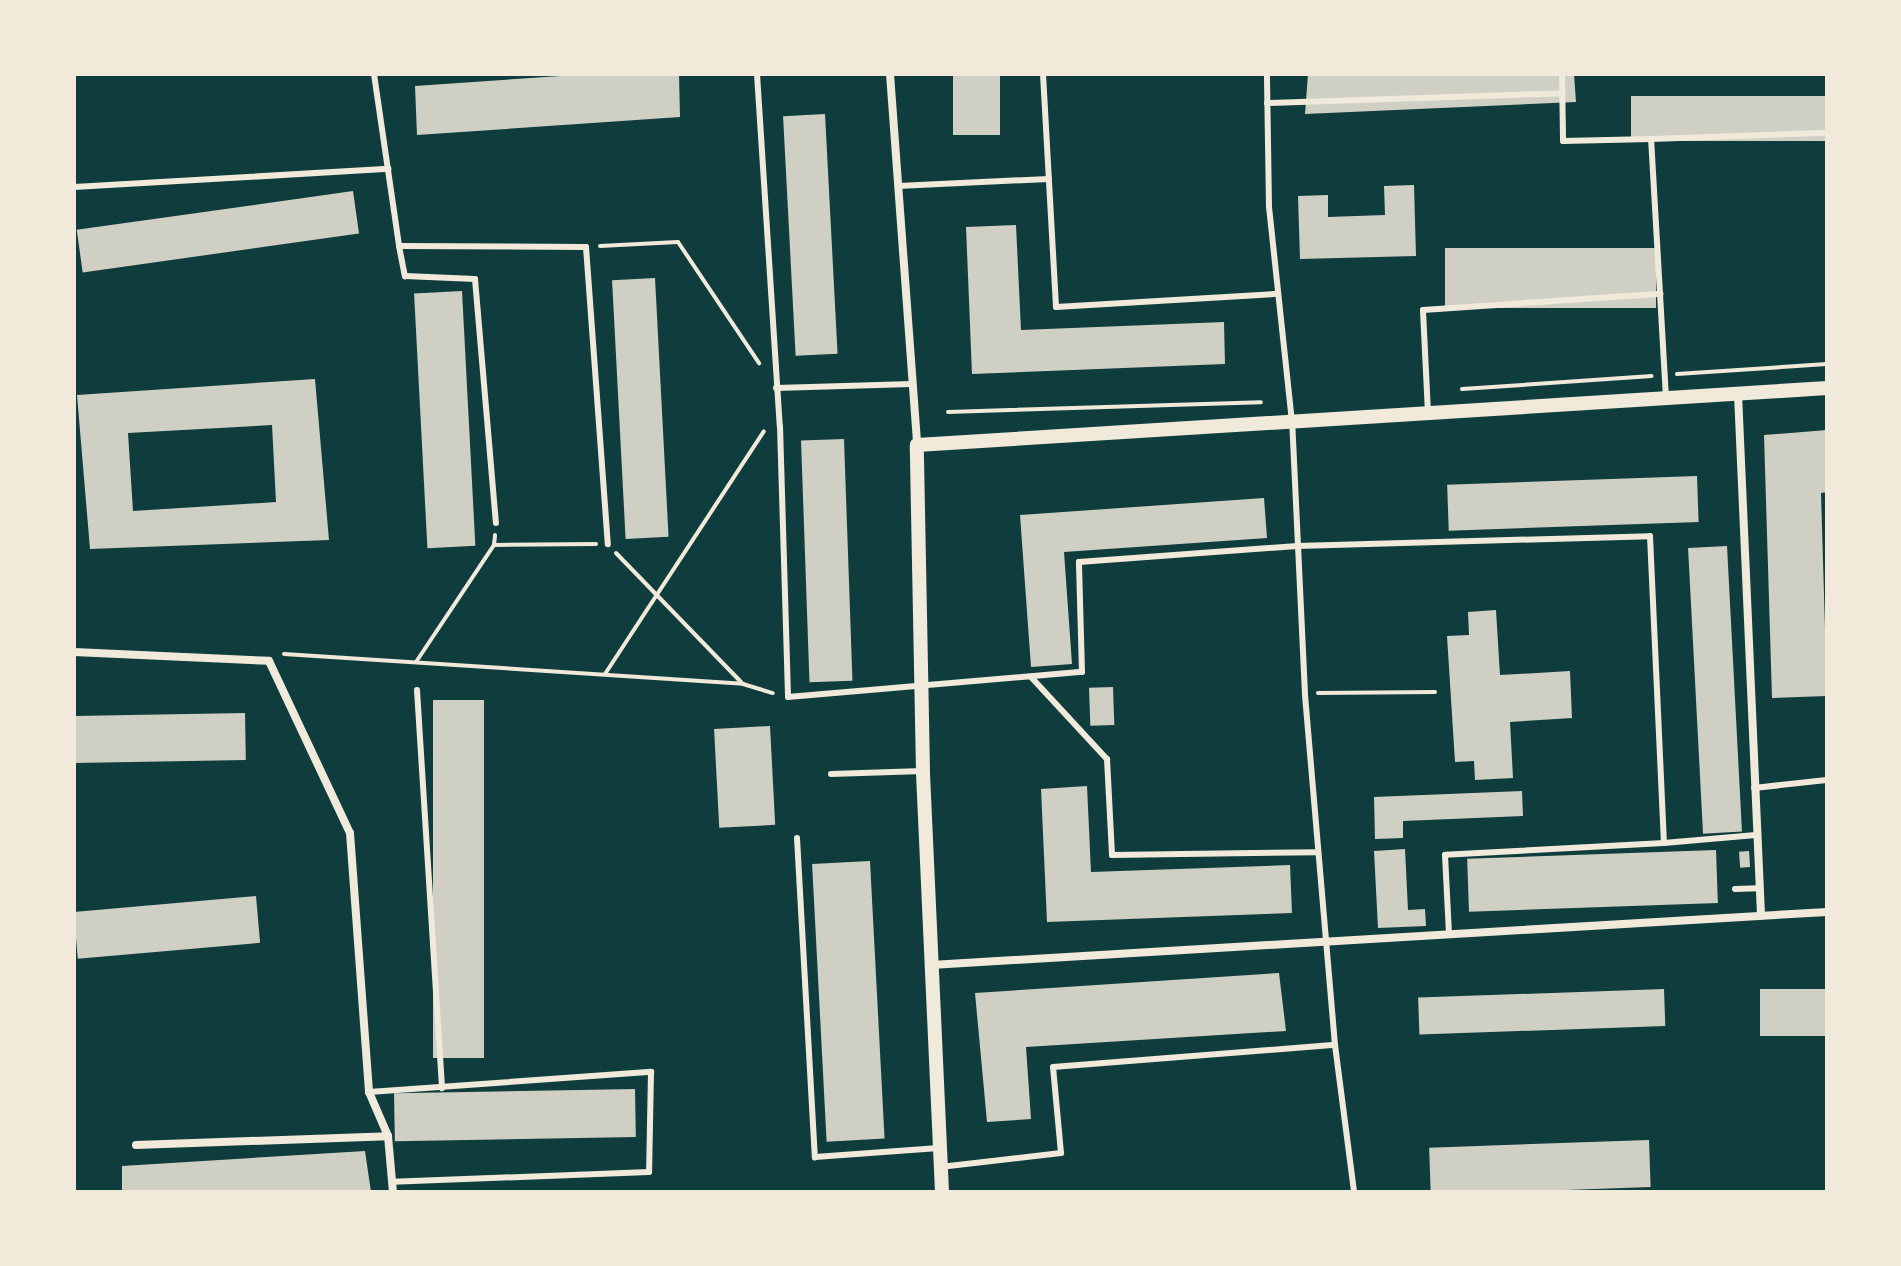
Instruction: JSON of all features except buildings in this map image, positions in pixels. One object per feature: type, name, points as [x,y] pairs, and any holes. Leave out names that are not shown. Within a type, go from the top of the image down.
[{"type":"street","points":[[890,74],[917,445],[923,771],[942,1192]]},
{"type":"street","points":[[917,445],[1827,388]]},
{"type":"street","points":[[1738,394],[1761,915]]},
{"type":"street","points":[[74,652],[269,661],[350,833],[369,1092],[388,1136],[393,1192]]},
{"type":"street","points":[[931,965],[1827,912]]},
{"type":"street","points":[[136,1145],[388,1136]]},
{"type":"lane","points":[[374,74],[405,276],[475,279],[496,523]]},
{"type":"lane","points":[[757,74],[778,409],[788,697],[921,682],[1082,672],[1079,562],[1297,546],[1650,536],[1664,843]]},
{"type":"lane","points":[[1043,74],[1056,307],[1278,294]]},
{"type":"lane","points":[[1267,74],[1278,294],[1292,422],[1305,694],[1317,852],[1335,1045],[1354,1192]]},
{"type":"lane","points":[[1562,74],[1563,141],[1827,133]]},
{"type":"lane","points":[[1267,103],[1563,93]]},
{"type":"lane","points":[[1651,139],[1666,398]]},
{"type":"lane","points":[[74,187],[388,169]]},
{"type":"lane","points":[[898,186],[1049,179]]},
{"type":"lane","points":[[399,246],[586,247],[608,544]]},
{"type":"lane","points":[[1428,413],[1423,310],[1660,294]]},
{"type":"lane","points":[[776,388],[912,384]]},
{"type":"lane","points":[[1031,677],[1107,759],[1112,855],[1317,852]]},
{"type":"lane","points":[[417,690],[442,1088]]},
{"type":"lane","points":[[831,774],[923,771]]},
{"type":"lane","points":[[1754,788],[1827,780]]},
{"type":"lane","points":[[1449,935],[1445,855],[1756,835]]},
{"type":"lane","points":[[797,838],[815,1157],[939,1148]]},
{"type":"lane","points":[[1735,889],[1759,888]]},
{"type":"lane","points":[[940,1167],[1061,1153],[1053,1067],[1335,1045]]},
{"type":"lane","points":[[369,1092],[651,1072],[649,1172],[393,1182]]},
{"type":"path","points":[[586,247],[678,242],[776,388]]},
{"type":"path","points":[[1427,391],[1827,364]]},
{"type":"path","points":[[948,412],[1290,401]]},
{"type":"path","points":[[605,674],[778,409]]},
{"type":"path","points":[[416,662],[494,545],[608,544],[743,684]]},
{"type":"path","points":[[269,661],[276,654],[605,674],[743,684],[788,697]]},
{"type":"path","points":[[1305,694],[1435,692]]},
{"type":"path","points":[[897,1192],[911,1192]]}]
